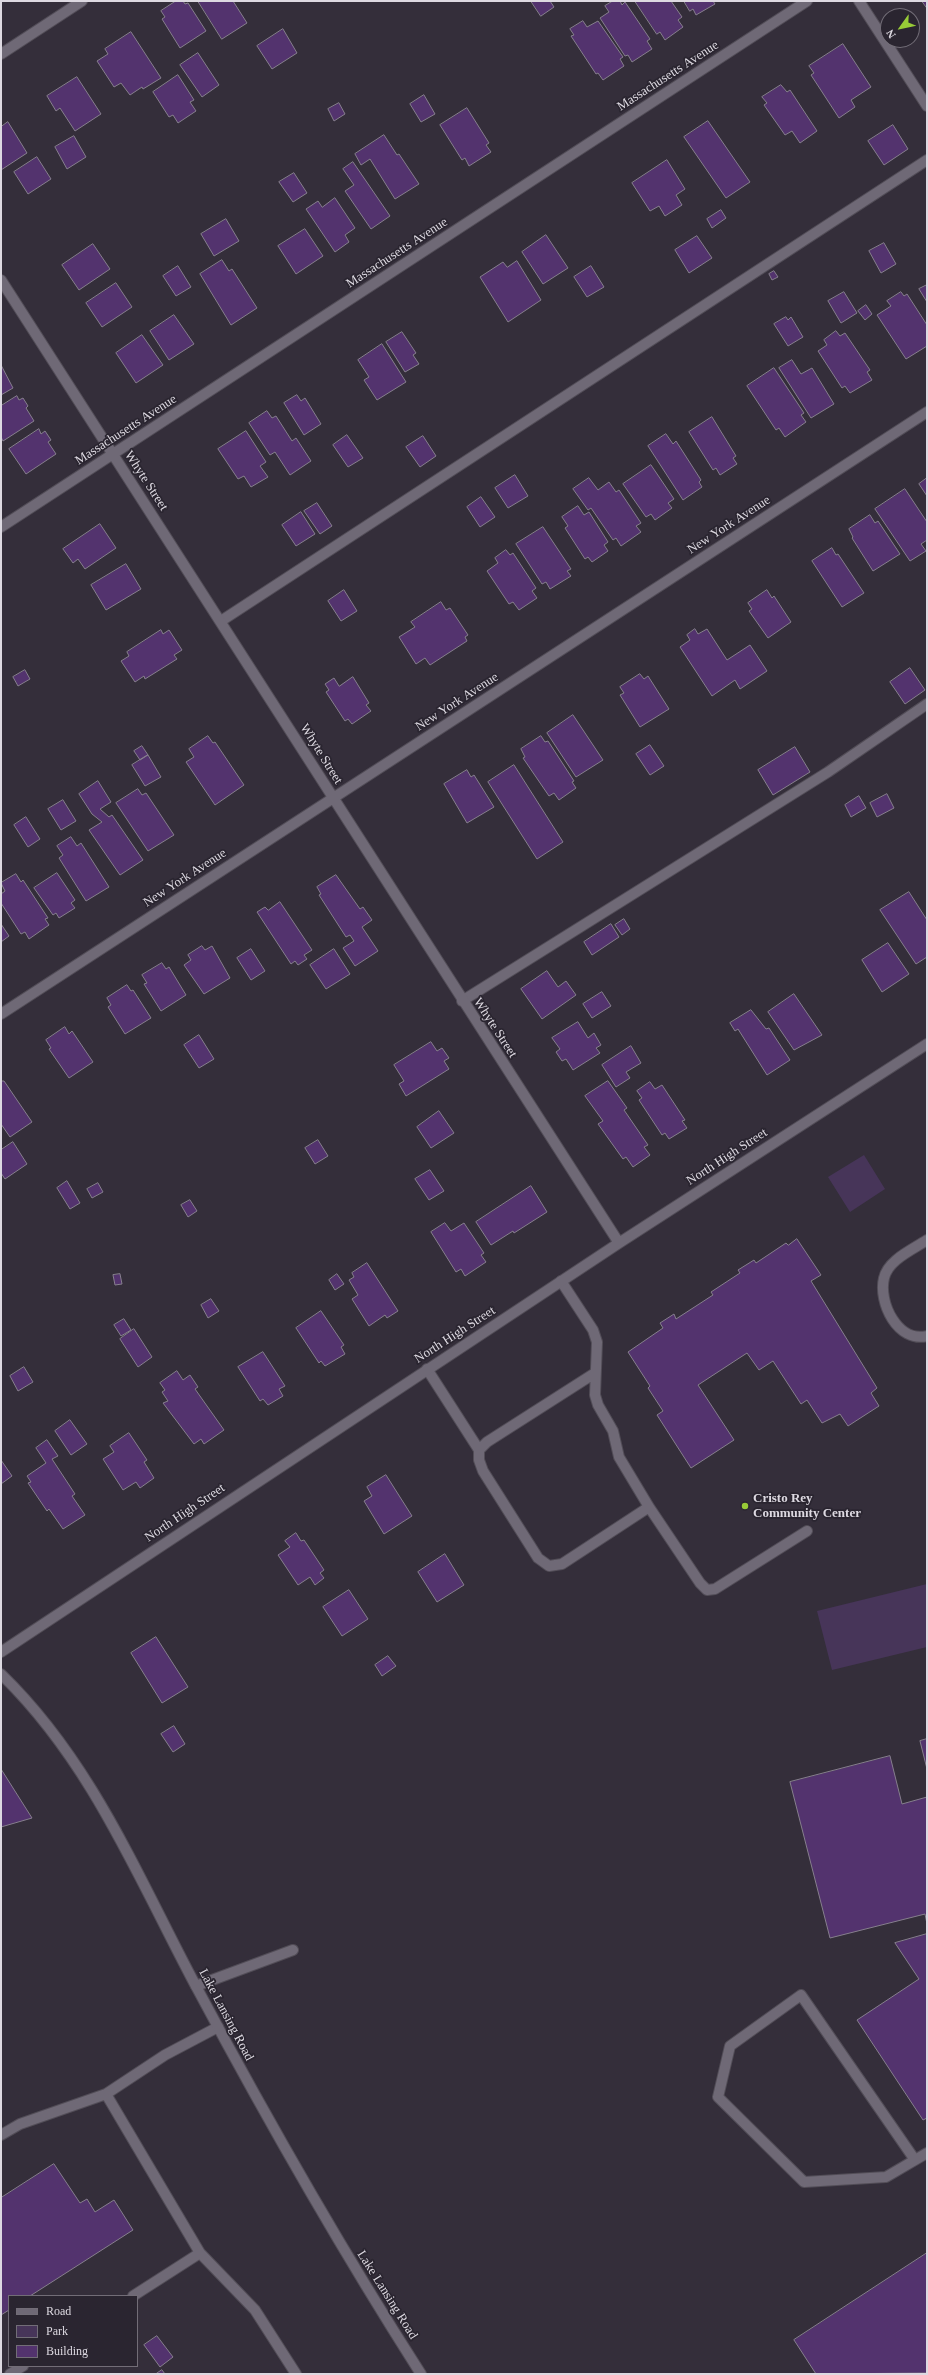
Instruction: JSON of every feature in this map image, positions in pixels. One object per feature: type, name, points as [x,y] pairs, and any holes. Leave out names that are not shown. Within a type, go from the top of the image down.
[{"type":"street","points":[[1,54],[82,1]]},
{"type":"street","name":"Massachusetts Avenue","points":[[1,527],[807,1]]},
{"type":"street","points":[[859,1],[927,106]]},
{"type":"street","points":[[221,621],[927,160]]},
{"type":"street","name":"Whyte Street","points":[[1,280],[221,621],[462,1001],[619,1243]]},
{"type":"street","name":"New York Avenue","points":[[1,1014],[927,412]]},
{"type":"street","points":[[462,1001],[828,772],[927,704]]},
{"type":"street","name":"North High Street","points":[[1,1652],[619,1243],[926,1048]]},
{"type":"street","points":[[927,1240],[893,1263],[884,1278],[883,1295],[888,1311],[896,1325],[908,1334],[921,1337],[927,1336]]},
{"type":"street","points":[[561,1281],[593,1330],[597,1342],[595,1395],[598,1405],[613,1431],[619,1458],[649,1507],[700,1583],[707,1590],[715,1590],[808,1531]]},
{"type":"street","points":[[427,1369],[479,1450],[479,1460],[483,1471],[538,1558],[549,1566],[562,1564],[649,1507]]},
{"type":"street","points":[[479,1450],[487,1442],[595,1373]]},
{"type":"street","name":"Lake Lansing Road","points":[[1,1674],[49,1727],[84,1775],[113,1824],[196,1986],[303,2182],[422,2374]]},
{"type":"street","points":[[196,1986],[293,1950]]},
{"type":"street","points":[[915,2160],[801,1995],[730,2046],[718,2097],[804,2182],[886,2177],[927,2153]]},
{"type":"street","points":[[1,2135],[20,2124],[106,2094],[165,2054],[218,2027]]},
{"type":"street","points":[[106,2094],[200,2253],[254,2310],[296,2374]]},
{"type":"street","points":[[135,2295],[200,2253]]},
{"type":"street","points":[[10,2374],[21,2367]]},
{"type":"green space","points":[[864,1155],[885,1189],[850,1212],[828,1177]]},
{"type":"green space","points":[[927,1584],[927,1647],[832,1670],[817,1611]]},
{"type":"building","points":[[176,1],[183,1],[185,4],[188,3],[206,31],[180,48],[162,19],[165,17],[161,11]]},
{"type":"building","points":[[198,1],[233,1],[247,23],[222,39]]},
{"type":"building","points":[[531,1],[550,1],[554,7],[541,16]]},
{"type":"building","points":[[613,1],[620,1],[622,5],[625,2],[650,39],[647,41],[652,49],[632,62],[628,55],[625,56],[600,18],[609,12],[605,6]]},
{"type":"building","points":[[635,1],[671,1],[682,17],[678,20],[683,27],[665,40],[660,32],[657,34]]},
{"type":"building","points":[[684,1],[713,1],[715,4],[696,15],[693,9],[690,11]]},
{"type":"building","points":[[922,1],[927,1],[927,8]]},
{"type":"building","points":[[583,21],[587,27],[598,21],[623,57],[620,59],[624,66],[603,80],[598,73],[596,74],[571,36],[574,35],[570,29]]},
{"type":"building","points":[[283,29],[297,53],[272,69],[257,46]]},
{"type":"building","points":[[131,32],[161,78],[143,89],[142,87],[130,95],[121,83],[114,87],[97,61],[108,54],[105,49]]},
{"type":"building","points":[[843,44],[871,87],[851,100],[855,107],[839,118],[811,75],[814,73],[809,66]]},
{"type":"building","points":[[198,53],[219,85],[202,97],[180,65]]},
{"type":"building","points":[[178,75],[194,100],[190,102],[196,111],[178,123],[173,115],[169,117],[153,92]]},
{"type":"building","points":[[77,77],[101,114],[75,131],[60,108],[56,111],[47,96]]},
{"type":"building","points":[[781,85],[787,92],[790,90],[817,131],[800,143],[792,131],[785,135],[764,105],[767,103],[762,97]]},
{"type":"building","points":[[424,95],[435,114],[421,122],[410,104]]},
{"type":"building","points":[[339,103],[345,114],[334,121],[328,109]]},
{"type":"building","points":[[467,108],[489,143],[486,145],[491,152],[469,166],[465,158],[462,160],[440,125]]},
{"type":"building","points":[[708,121],[750,182],[726,198],[684,137]]},
{"type":"building","points":[[8,122],[27,153],[1,170],[1,127]]},
{"type":"building","points":[[893,125],[908,149],[884,165],[868,141]]},
{"type":"building","points":[[384,135],[419,184],[395,199],[370,159],[361,165],[355,154]]},
{"type":"building","points":[[74,136],[86,157],[67,169],[55,147]]},
{"type":"building","points":[[37,157],[51,179],[28,194],[14,172]]},
{"type":"building","points":[[667,160],[685,189],[676,195],[682,205],[665,216],[659,206],[650,211],[632,183]]},
{"type":"building","points":[[353,162],[390,216],[371,229],[345,191],[354,185],[343,169]]},
{"type":"building","points":[[294,173],[307,193],[293,202],[279,182]]},
{"type":"building","points":[[335,198],[355,228],[345,235],[349,242],[335,252],[306,209],[318,201],[322,207]]},
{"type":"building","points":[[721,210],[726,218],[712,228],[707,219]]},
{"type":"building","points":[[226,219],[239,241],[214,256],[201,234]]},
{"type":"building","points":[[305,229],[323,256],[296,274],[278,246]]},
{"type":"building","points":[[546,235],[568,268],[543,284],[522,252]]},
{"type":"building","points":[[697,236],[712,258],[689,273],[675,250]]},
{"type":"building","points":[[884,243],[896,264],[881,273],[869,251]]},
{"type":"building","points":[[93,244],[110,269],[79,290],[62,265]]},
{"type":"building","points":[[222,260],[229,271],[232,269],[257,308],[231,325],[200,274]]},
{"type":"building","points":[[517,261],[541,300],[508,322],[480,277],[503,262],[507,267]]},
{"type":"building","points":[[178,266],[191,287],[176,296],[163,276]]},
{"type":"building","points":[[591,266],[604,287],[587,297],[574,277]]},
{"type":"building","points":[[774,271],[778,277],[772,280],[769,274]]},
{"type":"building","points":[[116,283],[132,307],[102,327],[86,303]]},
{"type":"building","points":[[927,285],[927,302],[919,289]]},
{"type":"building","points":[[844,292],[857,313],[841,323],[828,301]]},
{"type":"building","points":[[901,292],[904,296],[907,294],[927,325],[927,346],[906,359],[877,315],[891,306],[887,301]]},
{"type":"building","points":[[866,305],[872,314],[865,320],[858,311]]},
{"type":"building","points":[[174,315],[194,344],[169,360],[150,331]]},
{"type":"building","points":[[786,317],[788,320],[791,317],[803,337],[788,346],[774,324]]},
{"type":"building","points":[[836,331],[840,336],[845,333],[870,370],[867,372],[872,380],[850,393],[845,386],[842,388],[818,351],[827,345],[824,340]]},
{"type":"building","points":[[402,332],[416,353],[413,355],[419,364],[405,372],[386,342]]},
{"type":"building","points":[[142,335],[163,365],[136,383],[116,353]]},
{"type":"building","points":[[382,344],[406,382],[377,400],[364,380],[369,377],[358,360]]},
{"type":"building","points":[[792,360],[801,374],[812,368],[834,404],[811,418],[779,368]]},
{"type":"building","points":[[1,365],[13,388],[1,395]]},
{"type":"building","points":[[774,368],[804,413],[801,415],[806,422],[785,437],[779,428],[776,430],[747,386]]},
{"type":"building","points":[[297,395],[301,401],[305,398],[321,424],[304,435],[284,403]]},
{"type":"building","points":[[17,396],[19,400],[23,398],[28,406],[26,408],[34,421],[3,441],[1,437],[1,406]]},
{"type":"building","points":[[267,411],[272,418],[276,416],[292,441],[296,438],[311,461],[290,475],[275,452],[270,455],[249,423]]},
{"type":"building","points":[[712,417],[736,456],[733,458],[737,464],[720,475],[716,468],[713,470],[689,432]]},
{"type":"building","points":[[39,429],[41,434],[45,431],[51,440],[48,442],[56,454],[26,474],[9,449]]},
{"type":"building","points":[[246,431],[266,462],[260,466],[268,477],[251,487],[244,476],[238,479],[218,449]]},
{"type":"building","points":[[666,434],[673,444],[676,441],[701,480],[699,482],[702,487],[683,500],[648,446]]},
{"type":"building","points":[[347,435],[363,458],[348,467],[333,445]]},
{"type":"building","points":[[423,436],[436,456],[420,467],[406,447]]},
{"type":"building","points":[[651,465],[674,499],[668,503],[672,508],[655,520],[651,514],[646,517],[623,484]]},
{"type":"building","points":[[515,475],[528,496],[508,508],[495,488]]},
{"type":"building","points":[[589,478],[598,490],[609,482],[616,492],[619,490],[641,523],[636,526],[641,532],[621,546],[616,538],[613,540],[591,508],[588,510],[573,489]]},
{"type":"building","points":[[927,478],[927,496],[919,484]]},
{"type":"building","points":[[905,489],[927,522],[927,540],[921,544],[926,551],[910,561],[875,509]]},
{"type":"building","points":[[481,497],[495,517],[480,527],[467,507]]},
{"type":"building","points":[[317,503],[332,526],[320,534],[304,511]]},
{"type":"building","points":[[578,506],[584,515],[589,512],[608,542],[604,545],[608,551],[592,562],[588,557],[585,559],[565,528],[568,526],[562,517]]},
{"type":"building","points":[[301,512],[315,534],[296,546],[282,525]]},
{"type":"building","points":[[870,515],[875,523],[878,521],[900,554],[873,571],[852,538],[853,537],[849,529]]},
{"type":"building","points":[[100,524],[116,548],[85,569],[78,559],[73,563],[63,549]]},
{"type":"building","points":[[543,527],[571,569],[567,571],[571,576],[550,589],[546,582],[542,584],[516,544]]},
{"type":"building","points":[[832,548],[836,555],[838,554],[864,593],[842,607],[812,561]]},
{"type":"building","points":[[506,550],[510,555],[513,553],[536,588],[532,591],[537,598],[519,610],[513,602],[509,604],[487,571],[498,563],[495,558]]},
{"type":"building","points":[[126,564],[141,589],[106,610],[91,585]]},
{"type":"building","points":[[344,590],[357,611],[341,621],[328,601]]},
{"type":"building","points":[[767,590],[772,598],[774,596],[791,622],[768,638],[749,611],[752,609],[748,603]]},
{"type":"building","points":[[441,602],[446,610],[450,608],[468,635],[465,637],[467,641],[430,665],[425,658],[416,664],[399,637],[415,627],[411,622]]},
{"type":"building","points":[[695,629],[698,634],[707,629],[727,660],[750,645],[767,671],[740,689],[735,680],[712,696],[680,647],[690,640],[687,635]]},
{"type":"building","points":[[161,630],[163,634],[169,630],[182,650],[174,655],[177,659],[145,679],[144,676],[135,682],[121,661],[129,656],[127,652]]},
{"type":"building","points":[[910,668],[925,690],[905,704],[890,682]]},
{"type":"building","points":[[25,670],[30,679],[18,686],[13,677]]},
{"type":"building","points":[[640,674],[644,679],[648,676],[669,709],[640,727],[620,695],[624,693],[620,687]]},
{"type":"building","points":[[353,677],[369,703],[366,705],[371,711],[352,724],[348,719],[345,721],[326,692],[329,690],[325,684],[334,678],[339,686]]},
{"type":"building","points":[[573,715],[603,760],[576,777],[547,733]]},
{"type":"building","points":[[208,736],[213,743],[215,742],[244,785],[215,805],[186,762],[194,757],[189,749]]},
{"type":"building","points":[[541,736],[545,742],[548,741],[574,781],[572,782],[576,788],[559,800],[554,793],[549,796],[523,758],[525,757],[521,749]]},
{"type":"building","points":[[650,745],[664,766],[650,775],[636,754]]},
{"type":"building","points":[[142,746],[148,755],[140,760],[134,751]]},
{"type":"building","points":[[795,747],[810,772],[773,795],[758,770]]},
{"type":"building","points":[[148,755],[161,777],[145,786],[132,765]]},
{"type":"building","points":[[514,765],[563,842],[537,859],[488,782]]},
{"type":"building","points":[[467,770],[471,777],[474,775],[494,807],[467,823],[444,784]]},
{"type":"building","points":[[98,781],[111,802],[100,809],[109,817],[112,815],[143,860],[120,875],[89,830],[102,822],[92,814],[79,794]]},
{"type":"building","points":[[138,789],[142,795],[146,793],[174,835],[148,851],[116,803]]},
{"type":"building","points":[[887,794],[894,808],[877,817],[870,803]]},
{"type":"building","points":[[859,796],[866,808],[851,817],[845,805]]},
{"type":"building","points":[[63,800],[76,821],[61,830],[48,809]]},
{"type":"building","points":[[26,817],[40,839],[28,847],[14,825]]},
{"type":"building","points":[[71,837],[77,846],[81,843],[109,887],[86,901],[59,858],[63,855],[57,846]]},
{"type":"building","points":[[57,873],[75,900],[71,903],[75,908],[59,918],[56,913],[53,915],[34,888]]},
{"type":"building","points":[[16,874],[21,882],[23,880],[48,918],[45,919],[49,925],[29,939],[25,932],[21,934],[1,903],[1,894],[5,891],[1,883]]},
{"type":"building","points":[[336,875],[360,909],[363,907],[372,920],[362,927],[378,951],[355,966],[343,948],[354,941],[350,935],[346,937],[319,895],[321,894],[317,887]]},
{"type":"building","points":[[909,892],[927,920],[927,957],[916,964],[880,910]]},
{"type":"building","points":[[280,902],[312,950],[304,955],[307,959],[298,965],[295,961],[291,964],[257,912],[265,907],[268,910]]},
{"type":"building","points":[[624,919],[630,929],[622,935],[615,925]]},
{"type":"building","points":[[1,924],[9,936],[1,942]]},
{"type":"building","points":[[611,924],[619,937],[592,955],[584,942]]},
{"type":"building","points":[[888,943],[909,974],[882,992],[862,960]]},
{"type":"building","points":[[202,946],[205,950],[212,946],[230,978],[204,994],[184,965],[191,960],[188,955]]},
{"type":"building","points":[[251,949],[265,971],[251,980],[237,958]]},
{"type":"building","points":[[334,949],[350,974],[326,989],[310,965]]},
{"type":"building","points":[[162,963],[166,969],[169,967],[186,995],[161,1011],[144,984],[147,983],[142,975]]},
{"type":"building","points":[[547,971],[558,987],[566,981],[576,995],[542,1019],[521,989]]},
{"type":"building","points":[[127,985],[131,991],[133,990],[151,1018],[125,1034],[108,1007],[111,1005],[107,998]]},
{"type":"building","points":[[602,992],[611,1006],[592,1018],[583,1004]]},
{"type":"building","points":[[794,994],[822,1035],[794,1050],[768,1012]]},
{"type":"building","points":[[751,1010],[766,1029],[769,1028],[790,1060],[767,1075],[738,1029],[735,1031],[730,1023]]},
{"type":"building","points":[[578,1022],[588,1038],[594,1033],[601,1045],[596,1048],[600,1053],[573,1070],[566,1059],[562,1061],[556,1052],[560,1049],[552,1038]]},
{"type":"building","points":[[65,1027],[69,1034],[72,1031],[93,1062],[69,1078],[49,1049],[51,1048],[46,1040]]},
{"type":"building","points":[[199,1035],[214,1059],[199,1068],[184,1045]]},
{"type":"building","points":[[431,1042],[437,1051],[442,1048],[449,1058],[444,1061],[449,1069],[406,1096],[399,1084],[404,1081],[394,1065]]},
{"type":"building","points":[[631,1046],[641,1063],[626,1072],[630,1078],[616,1087],[602,1065]]},
{"type":"building","points":[[1,1081],[4,1081],[32,1122],[10,1137],[1,1124]]},
{"type":"building","points":[[608,1081],[627,1108],[624,1110],[648,1145],[644,1147],[650,1155],[633,1167],[626,1157],[623,1159],[598,1124],[603,1121],[585,1096]]},
{"type":"building","points":[[650,1082],[655,1089],[662,1085],[685,1120],[682,1121],[687,1128],[669,1139],[665,1133],[662,1135],[639,1100],[642,1098],[637,1091]]},
{"type":"building","points":[[439,1111],[454,1133],[431,1148],[417,1127]]},
{"type":"building","points":[[318,1140],[328,1156],[315,1164],[305,1148]]},
{"type":"building","points":[[13,1142],[27,1164],[5,1179],[1,1173],[1,1150]]},
{"type":"building","points":[[430,1170],[444,1191],[429,1200],[415,1179]]},
{"type":"building","points":[[67,1181],[80,1203],[70,1209],[57,1188]]},
{"type":"building","points":[[98,1183],[103,1192],[92,1198],[87,1189]]},
{"type":"building","points":[[531,1186],[547,1212],[514,1233],[513,1231],[491,1245],[476,1222]]},
{"type":"building","points":[[190,1200],[197,1211],[188,1217],[181,1205]]},
{"type":"building","points":[[445,1223],[451,1231],[464,1223],[484,1253],[481,1255],[486,1262],[465,1276],[461,1269],[456,1272],[431,1232]]},
{"type":"building","points":[[797,1239],[821,1275],[811,1281],[877,1388],[871,1393],[879,1406],[848,1426],[840,1414],[822,1423],[807,1400],[801,1404],[773,1361],[759,1370],[747,1353],[698,1385],[734,1440],[691,1468],[657,1415],[663,1411],[648,1388],[650,1386],[628,1352],[663,1328],[660,1323],[674,1314],[676,1319],[713,1295],[711,1292],[740,1273],[738,1270],[754,1260],[756,1263],[786,1243],[788,1245]]},
{"type":"building","points":[[367,1263],[398,1311],[387,1318],[385,1315],[369,1326],[352,1299],[358,1295],[349,1280],[354,1277],[352,1273]]},
{"type":"building","points":[[120,1274],[122,1284],[115,1285],[113,1275]]},
{"type":"building","points":[[337,1274],[344,1284],[335,1290],[329,1280]]},
{"type":"building","points":[[211,1299],[219,1311],[208,1318],[201,1305]]},
{"type":"building","points":[[321,1311],[344,1345],[341,1347],[345,1354],[325,1366],[321,1361],[319,1363],[296,1328]]},
{"type":"building","points":[[124,1319],[131,1330],[121,1336],[114,1325]]},
{"type":"building","points":[[134,1329],[152,1357],[138,1367],[120,1339]]},
{"type":"building","points":[[263,1352],[285,1386],[279,1389],[283,1396],[268,1405],[263,1399],[260,1401],[238,1367]]},
{"type":"building","points":[[24,1367],[33,1382],[18,1391],[10,1376]]},
{"type":"building","points":[[177,1371],[183,1380],[190,1375],[198,1387],[195,1389],[224,1430],[204,1444],[201,1439],[194,1444],[163,1403],[168,1401],[162,1392],[165,1390],[160,1383]]},
{"type":"building","points":[[70,1420],[87,1444],[71,1455],[55,1431]]},
{"type":"building","points":[[129,1433],[147,1460],[144,1462],[154,1478],[140,1488],[136,1482],[123,1490],[103,1459],[114,1452],[110,1446]]},
{"type":"building","points":[[47,1440],[58,1456],[52,1459],[75,1494],[72,1496],[85,1515],[63,1529],[49,1509],[47,1511],[28,1483],[31,1482],[27,1476],[46,1463],[36,1448]]},
{"type":"building","points":[[1,1460],[12,1476],[1,1484]]},
{"type":"building","points":[[386,1475],[412,1516],[384,1534],[364,1501],[372,1496],[367,1487]]},
{"type":"building","points":[[296,1533],[301,1541],[304,1540],[324,1570],[320,1573],[324,1578],[315,1585],[310,1577],[298,1585],[278,1555],[290,1547],[285,1541]]},
{"type":"building","points":[[445,1554],[464,1585],[437,1602],[418,1572]]},
{"type":"building","points":[[349,1590],[368,1619],[342,1636],[323,1607]]},
{"type":"building","points":[[156,1637],[188,1687],[162,1703],[131,1653]]},
{"type":"building","points":[[388,1656],[396,1666],[382,1676],[375,1665]]},
{"type":"building","points":[[174,1726],[185,1744],[173,1752],[161,1734]]},
{"type":"building","points":[[927,1739],[927,1769],[920,1741]]},
{"type":"building","points":[[890,1756],[902,1804],[927,1797],[927,1924],[925,1914],[830,1938],[790,1782]]},
{"type":"building","points":[[1,1769],[32,1818],[1,1827]]},
{"type":"building","points":[[927,1934],[927,2118],[923,2120],[857,2020],[919,1979],[895,1943]]},
{"type":"building","points":[[54,2164],[80,2203],[87,2199],[95,2212],[114,2200],[133,2230],[32,2295],[8,2295],[8,2311],[1,2315],[1,2198]]},
{"type":"building","points":[[927,2253],[927,2373],[816,2374],[794,2340]]},
{"type":"building","points":[[157,2336],[173,2357],[160,2367],[144,2345]]},
{"type":"building","points":[[162,2370],[165,2374],[156,2374]]},
{"type":"place","name":"Cristo Rey Community Center","points":[[745,1506]]}]
